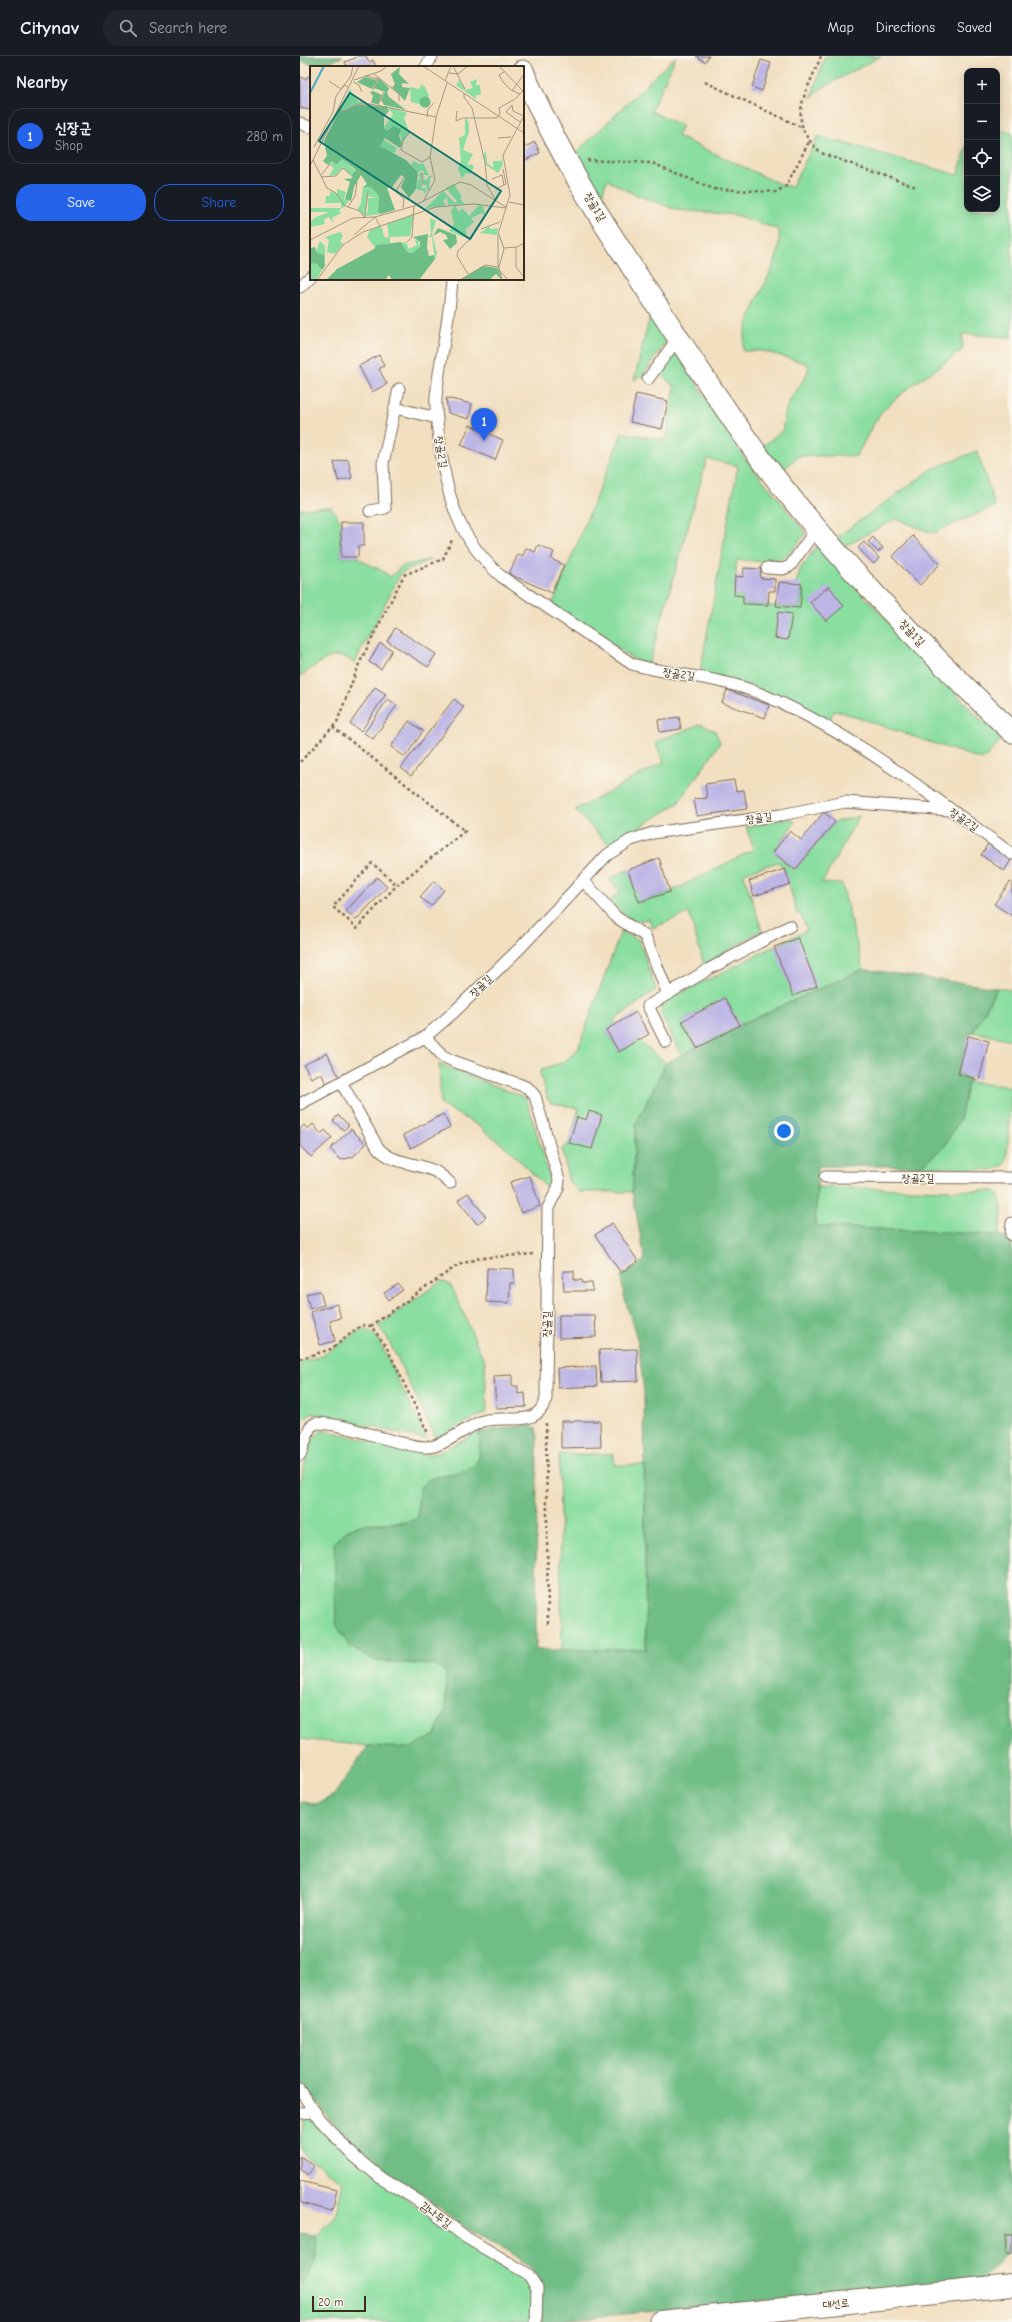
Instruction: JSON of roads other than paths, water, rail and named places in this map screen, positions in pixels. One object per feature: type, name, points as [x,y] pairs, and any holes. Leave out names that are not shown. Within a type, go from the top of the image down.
[{"type":"street","points":[[517,56],[522,66]]},
{"type":"street","name":"장골1길","points":[[524,73],[569,164],[627,259],[678,338],[764,464],[817,528],[912,633],[1012,732]]},
{"type":"street","name":"대선로","points":[[660,2322],[1012,2285]]},
{"type":"lane","points":[[427,66],[432,56]]},
{"type":"lane","points":[[300,287],[310,277]]},
{"type":"lane","name":"장골2길","points":[[452,280],[450,305],[436,399],[437,418],[443,463],[451,505],[460,526],[484,561],[502,577],[632,664],[655,671],[709,678],[762,695],[810,717],[869,754],[1012,854]]},
{"type":"lane","points":[[648,379],[678,338]]},
{"type":"lane","points":[[370,511],[385,508],[383,463],[399,389]]},
{"type":"lane","points":[[395,408],[437,418]]},
{"type":"lane","points":[[767,568],[783,569],[790,566],[817,528]]},
{"type":"lane","name":"장골길","points":[[300,1104],[425,1037],[454,1012],[520,948],[607,855],[631,840],[653,833],[781,815],[845,802],[950,810]]},
{"type":"lane","points":[[583,880],[616,917],[645,936],[668,994]]},
{"type":"lane","points":[[666,1042],[648,1006],[790,926]]},
{"type":"lane","name":"장골길","points":[[300,1455],[310,1427],[316,1423],[427,1448],[434,1446],[482,1421],[526,1418],[535,1415],[543,1408],[546,1399],[548,1208],[558,1188],[558,1180],[535,1096],[528,1088],[443,1056],[425,1037]]},
{"type":"lane","points":[[341,1082],[378,1148],[384,1155],[394,1160],[433,1170],[450,1183]]},
{"type":"lane","name":"장골2길","points":[[825,1178],[1012,1178]]},
{"type":"lane","points":[[1011,1235],[1012,1222]]},
{"type":"lane","name":"감나무길","points":[[300,2090],[315,2112],[354,2156],[382,2179],[417,2200],[467,2238],[528,2274],[537,2288],[536,2322]]},
{"type":"lane","points":[[300,2113],[315,2112]]},
{"type":"place","name":"신장군","points":[[484,441]]}]
